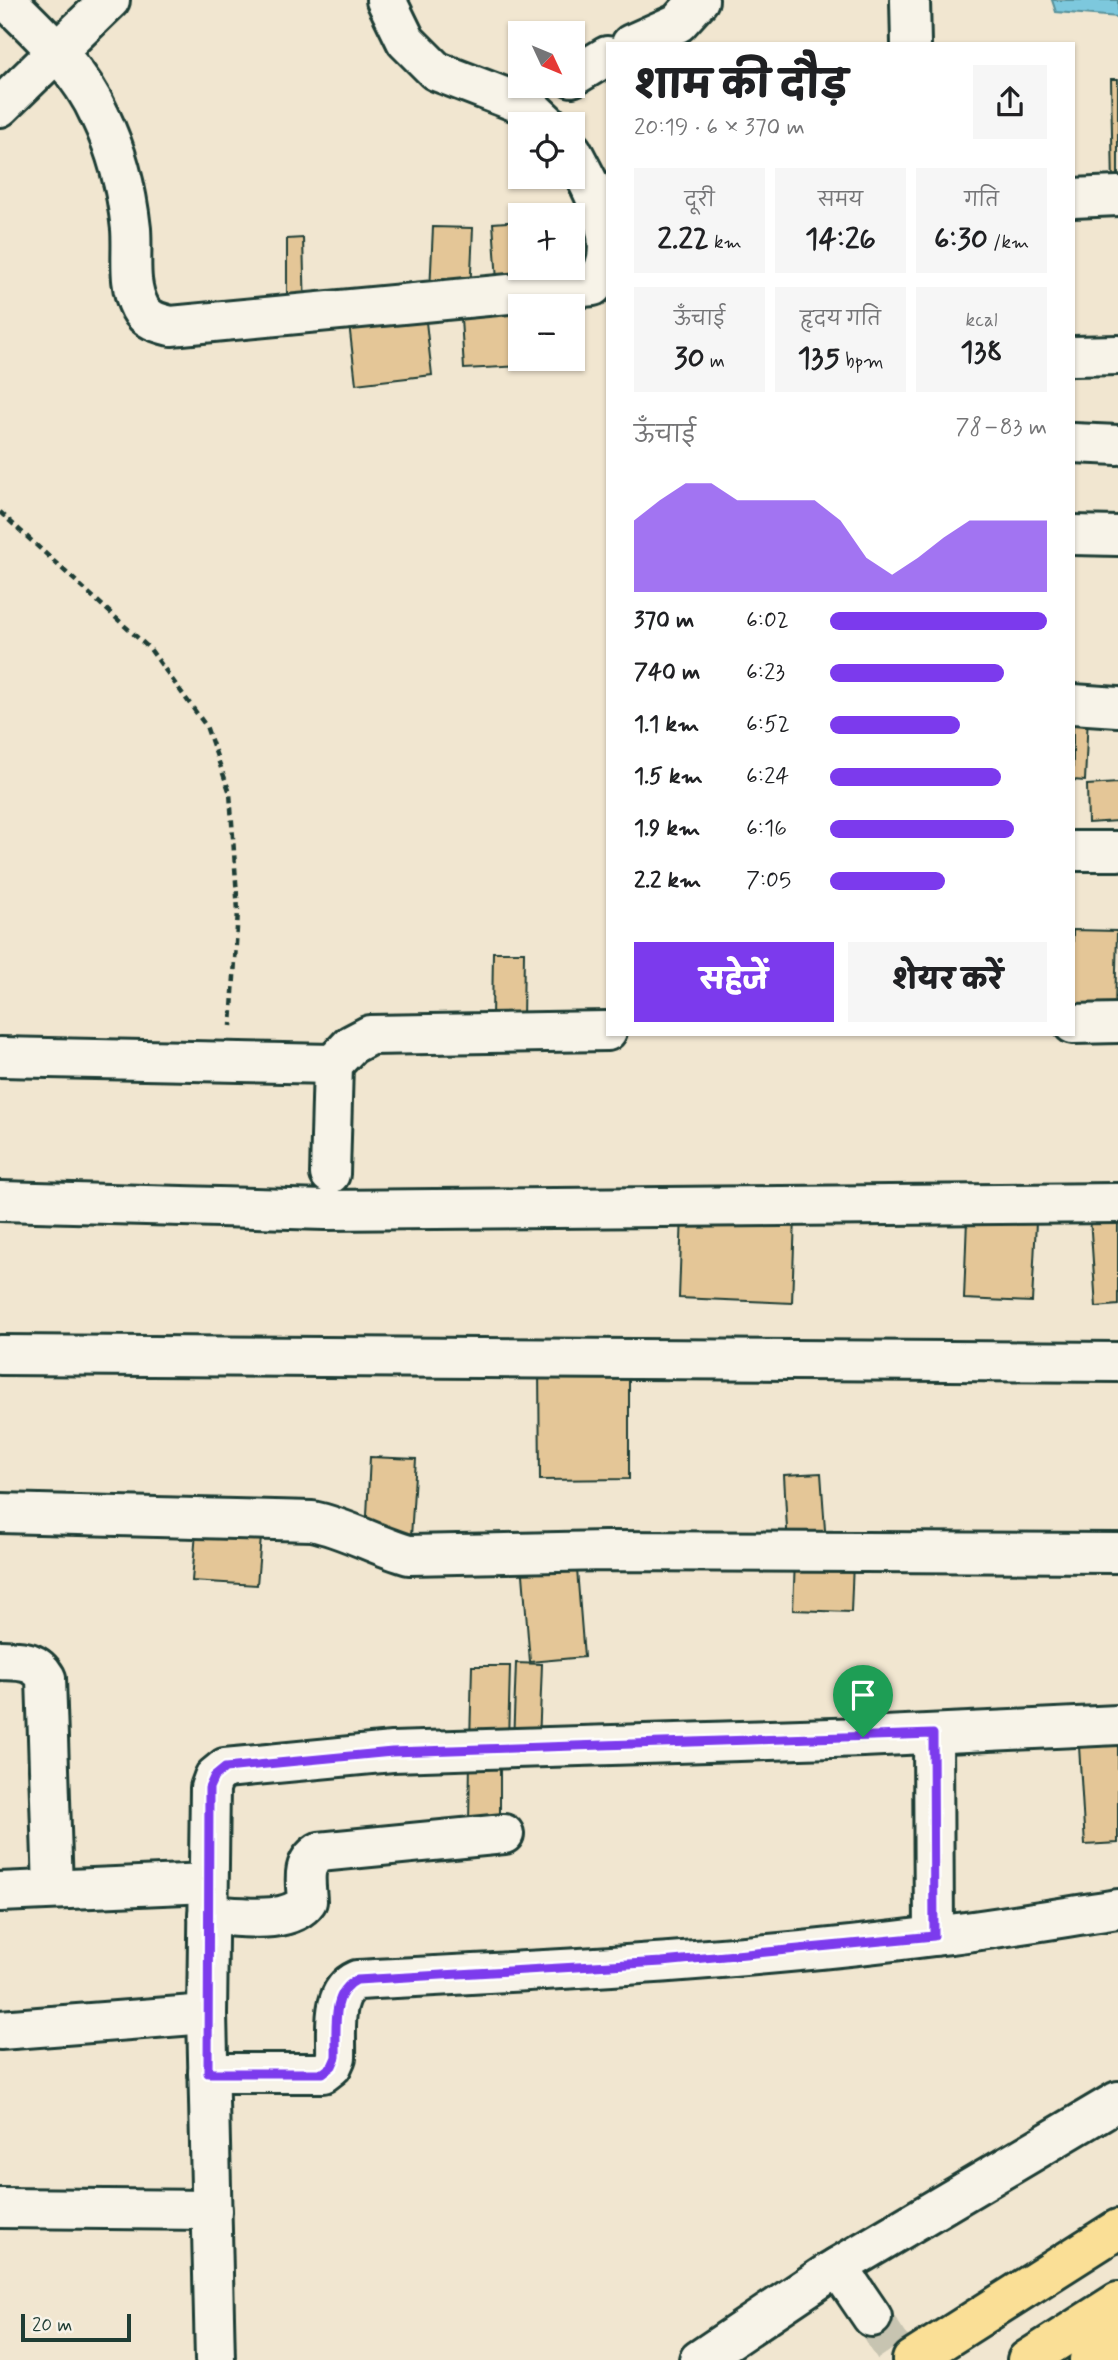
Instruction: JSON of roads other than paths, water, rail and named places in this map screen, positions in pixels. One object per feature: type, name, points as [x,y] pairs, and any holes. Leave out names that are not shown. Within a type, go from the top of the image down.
[{"type":"highway","points":[[912,2360],[1118,2229]]},
{"type":"highway","points":[[1027,2360],[1118,2302]]},
{"type":"highway","points":[[1089,2360],[1118,2341]]},
{"type":"street","points":[[6,0],[57,50],[100,114],[120,169],[131,229],[132,288],[141,311],[153,322],[171,326],[581,289],[593,286],[602,277],[606,261]]},
{"type":"street","points":[[0,107],[110,0]]},
{"type":"street","points":[[386,0],[407,41],[436,71],[546,106]]},
{"type":"street","points":[[635,42],[678,23],[699,0]]},
{"type":"street","points":[[910,0],[911,42]]},
{"type":"street","points":[[585,69],[606,58]]},
{"type":"street","points":[[585,177],[606,218]]},
{"type":"street","points":[[1075,198],[1118,196]]},
{"type":"street","points":[[1075,356],[1118,355]]},
{"type":"street","points":[[1075,443],[1118,444]]},
{"type":"street","points":[[1075,535],[1118,536]]},
{"type":"street","points":[[1075,704],[1118,707]]},
{"type":"street","points":[[1075,851],[1118,851]]},
{"type":"street","points":[[1075,1024],[1118,1023]]},
{"type":"street","points":[[330,1174],[333,1064],[351,1045],[370,1035],[606,1031]]},
{"type":"street","points":[[0,1057],[333,1064]]},
{"type":"street","points":[[0,1201],[325,1210],[1118,1203]]},
{"type":"street","points":[[0,1355],[1118,1362]]},
{"type":"street","points":[[0,1513],[313,1521],[333,1525],[382,1548],[409,1556],[606,1551],[1118,1553]]},
{"type":"street","points":[[0,1660],[26,1661],[39,1667],[46,1678],[53,1889]]},
{"type":"street","points":[[215,2360],[207,2014],[209,1788],[214,1777],[225,1768],[392,1752],[933,1734],[1118,1725]]},
{"type":"street","points":[[933,1734],[934,1936]]},
{"type":"street","points":[[0,1892],[53,1889],[208,1899],[286,1916],[299,1911],[307,1901],[305,1871],[310,1858],[320,1852],[504,1834]]},
{"type":"street","points":[[208,2073],[323,2073],[332,2066],[336,2057],[340,1994],[348,1984],[357,1980],[575,1969],[762,1955],[934,1936],[1118,1909]]},
{"type":"street","points":[[0,2030],[207,2014]]},
{"type":"street","points":[[699,2360],[838,2267],[1118,2101]]},
{"type":"street","points":[[0,2208],[212,2210]]},
{"type":"street","points":[[838,2267],[872,2317]]},
{"type":"water","points":[[1052,0],[1118,0],[1118,17],[1056,12]]},
{"type":"tunnel","points":[[872,2317],[901,2360]]}]
